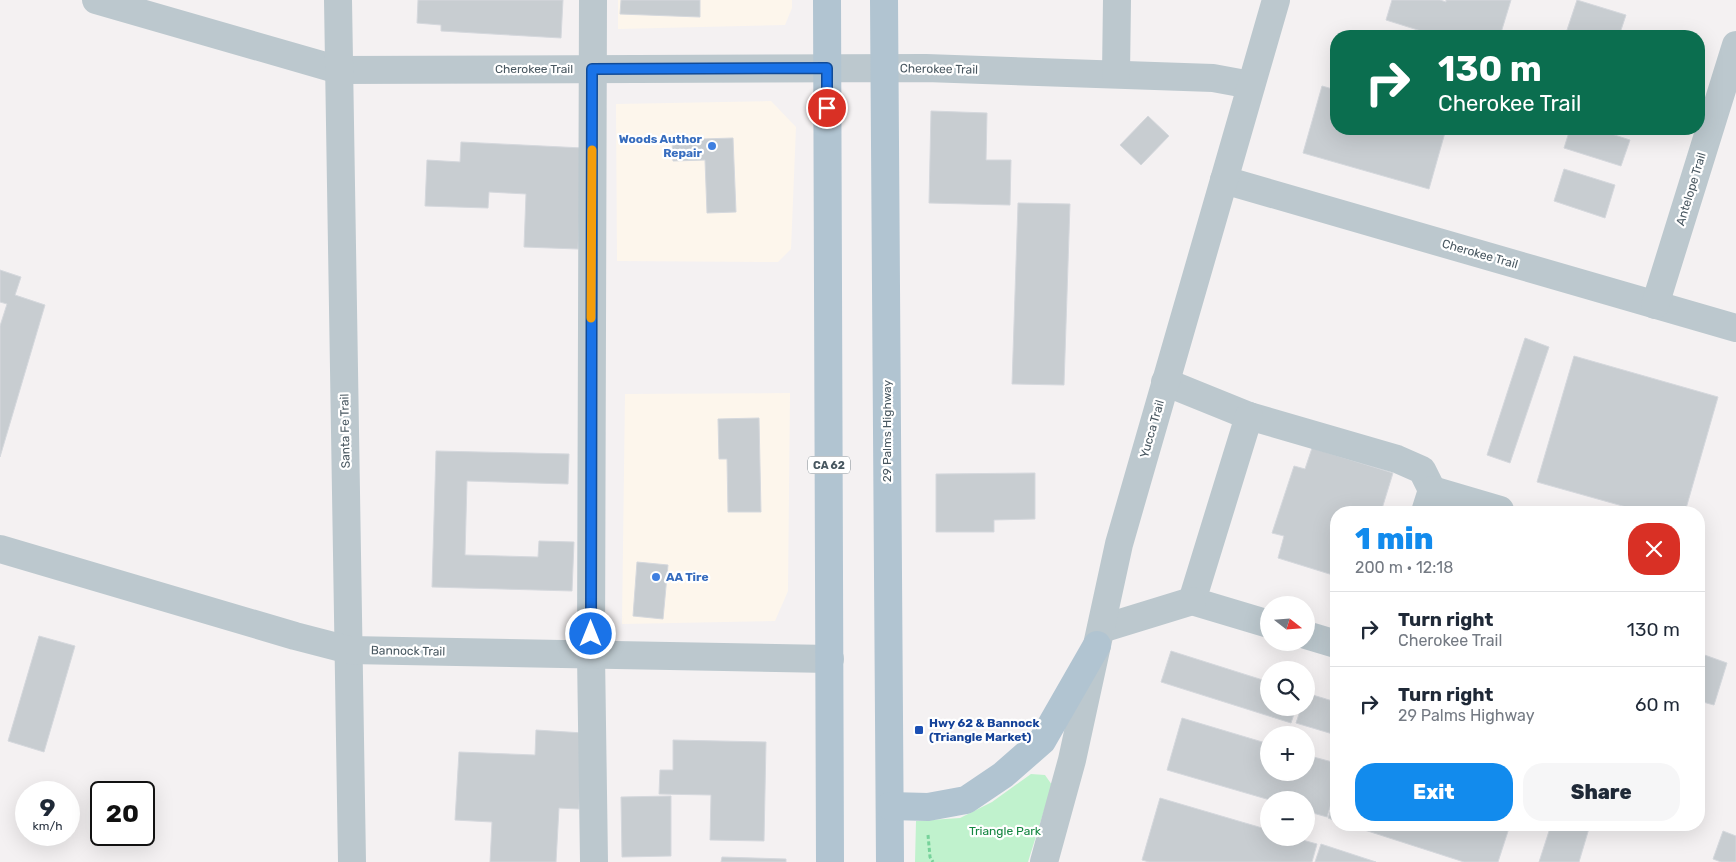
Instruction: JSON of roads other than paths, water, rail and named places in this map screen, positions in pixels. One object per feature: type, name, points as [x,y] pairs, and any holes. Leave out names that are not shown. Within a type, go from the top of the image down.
[{"type":"main road","name":"CA 62","points":[[827,0],[830,862]]},
{"type":"main road","name":"29 Palms Highway","points":[[884,0],[890,862]]},
{"type":"main road","points":[[890,806],[928,807],[966,800],[1003,775],[1042,740],[1099,637]]},
{"type":"street","name":"Cherokee Trail","points":[[96,0],[340,70],[926,68],[1213,78],[1251,85]]},
{"type":"street","name":"Santa Fe Trail","points":[[338,0],[352,862]]},
{"type":"street","points":[[593,0],[591,654],[594,862]]},
{"type":"street","points":[[1116,74],[1117,0]]},
{"type":"street","name":"Yucca Trail","points":[[1044,862],[1072,760],[1119,544],[1276,0]]},
{"type":"street","name":"Antelope Trail","points":[[1655,305],[1736,45]]},
{"type":"street","name":"Cherokee Trail","points":[[1224,180],[1736,328]]},
{"type":"street","points":[[1165,382],[1250,416],[1397,459],[1422,470],[1428,501],[1468,506]]},
{"type":"street","points":[[1192,601],[1250,416]]},
{"type":"street","name":"Bannock Trail","points":[[0,549],[295,636],[349,650],[830,659]]},
{"type":"street","points":[[1099,637],[1192,601],[1260,621]]},
{"type":"street","points":[[1315,638],[1330,642]]},
{"type":"place","name":"Woods Author Repair","points":[[712,146]]},
{"type":"place","name":"AA Tire","points":[[656,577]]},
{"type":"place","name":"Hwy 62 & Bannock (Triangle Market)","points":[[919,730]]},
{"type":"park label","name":"Triangle Park","points":[[1005,831]]}]
